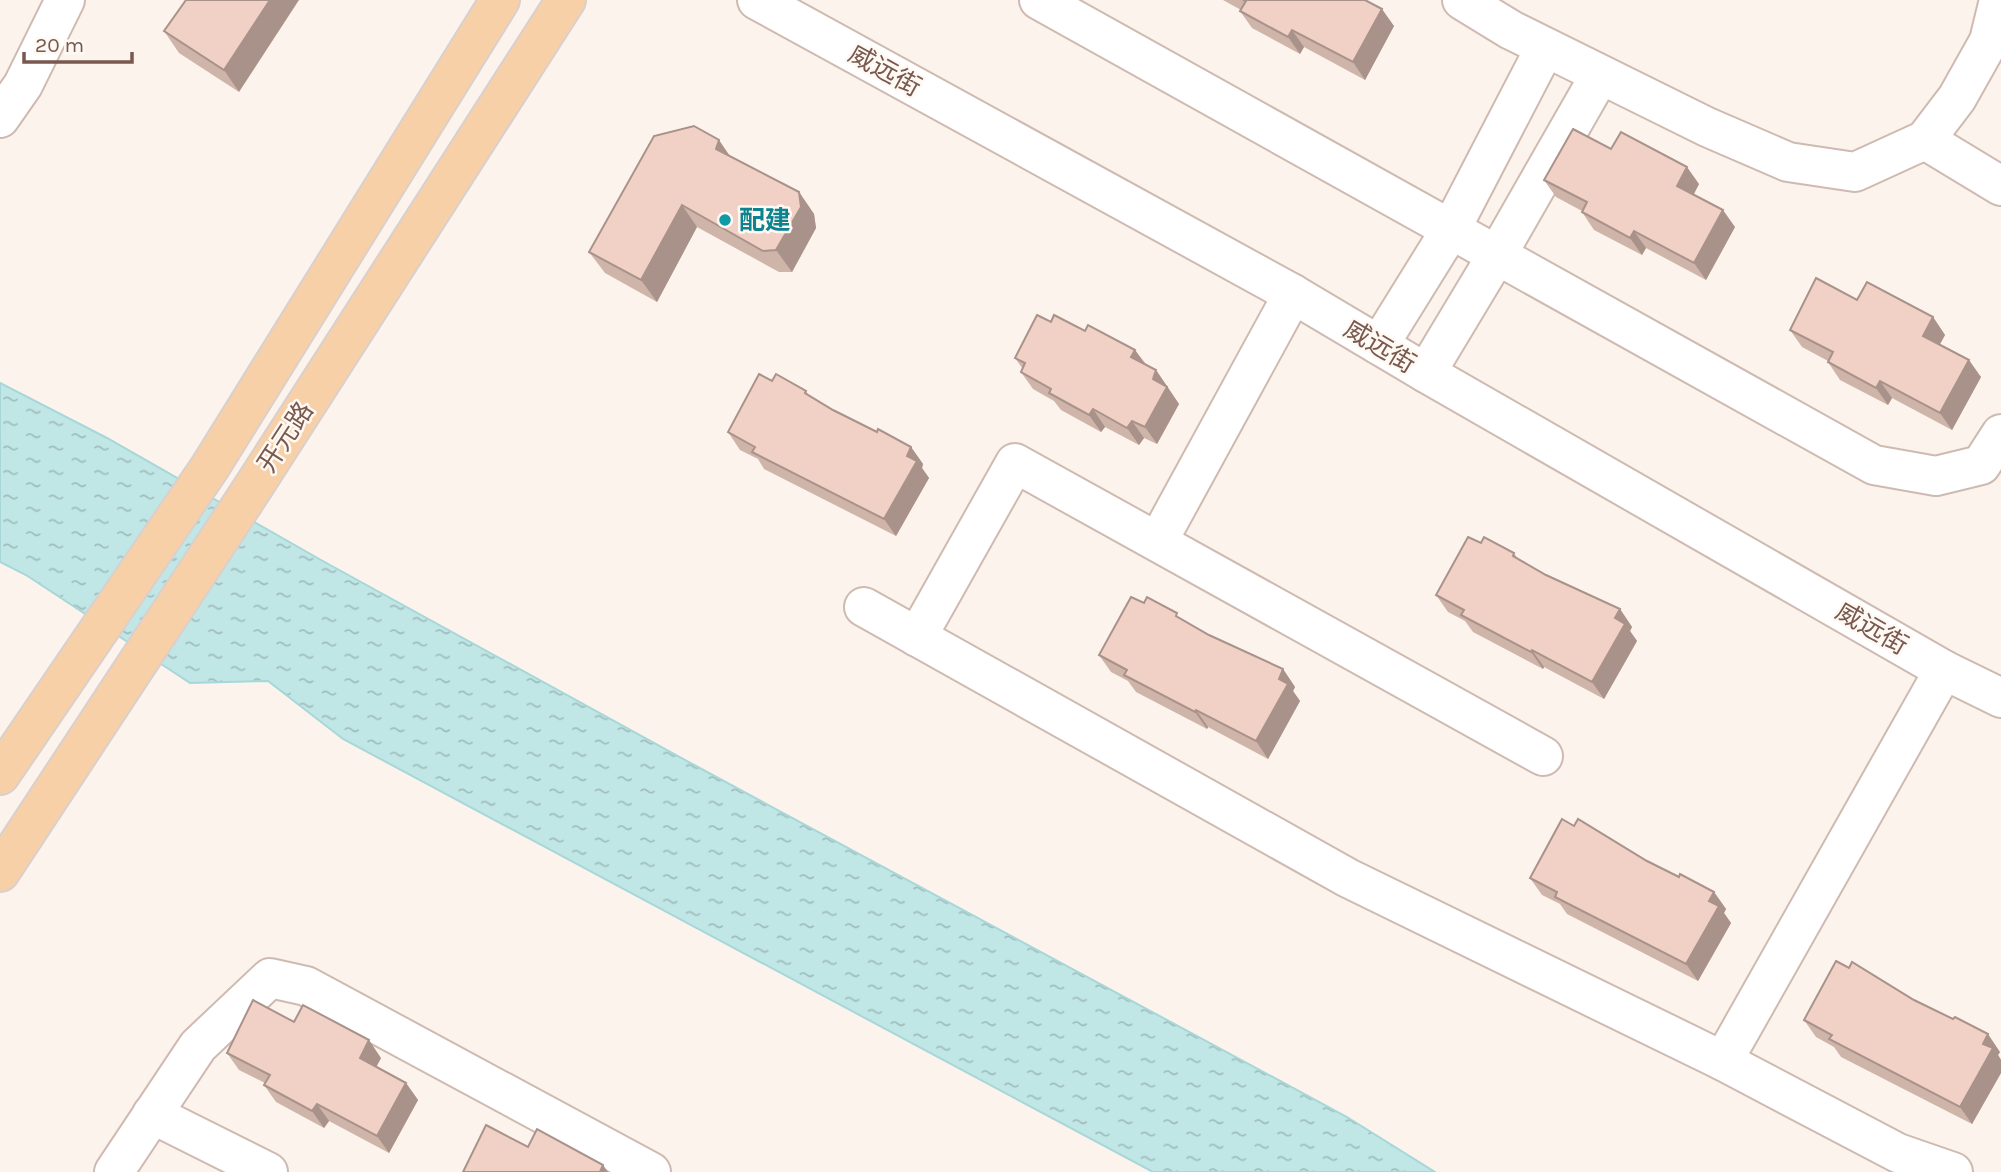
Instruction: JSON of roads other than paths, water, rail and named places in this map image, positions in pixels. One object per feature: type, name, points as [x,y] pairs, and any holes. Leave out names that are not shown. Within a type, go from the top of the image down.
[{"type":"main road","name":"开元路","points":[[0,775],[210,467],[500,0]]},
{"type":"main road","name":"开元路","points":[[0,872],[252,489],[566,0]]},
{"type":"street","points":[[0,118],[23,85],[65,0]]},
{"type":"street","name":"威远街","points":[[757,0],[1293,294],[1944,670],[1997,687]]},
{"type":"street","points":[[1039,0],[1874,465],[1936,476],[1981,464],[2001,434]]},
{"type":"street","points":[[1462,0],[1545,48],[1707,127],[1788,162],[1855,172],[1925,141],[1957,98],[1989,41],[1999,0]]},
{"type":"street","points":[[1379,345],[1451,229],[1545,48]]},
{"type":"street","points":[[1426,373],[1600,75]]},
{"type":"street","points":[[1925,141],[2001,186]]},
{"type":"street","points":[[1158,541],[1293,294]]},
{"type":"street","points":[[917,637],[1015,463],[1543,756]]},
{"type":"street","points":[[864,607],[1348,878],[1723,1060],[1898,1153],[1953,1172]]},
{"type":"street","points":[[1723,1060],[1944,670]]},
{"type":"street","points":[[114,1172],[198,1046],[270,978],[306,986],[651,1172]]},
{"type":"street","points":[[152,1114],[268,1172]]},
{"type":"water","points":[[0,383],[107,438],[321,560],[696,766],[1347,1117],[1435,1172],[1153,1172],[343,739],[268,681],[190,683],[26,575],[0,562]]},
{"type":"place","name":"配建","points":[[725,220]]}]
